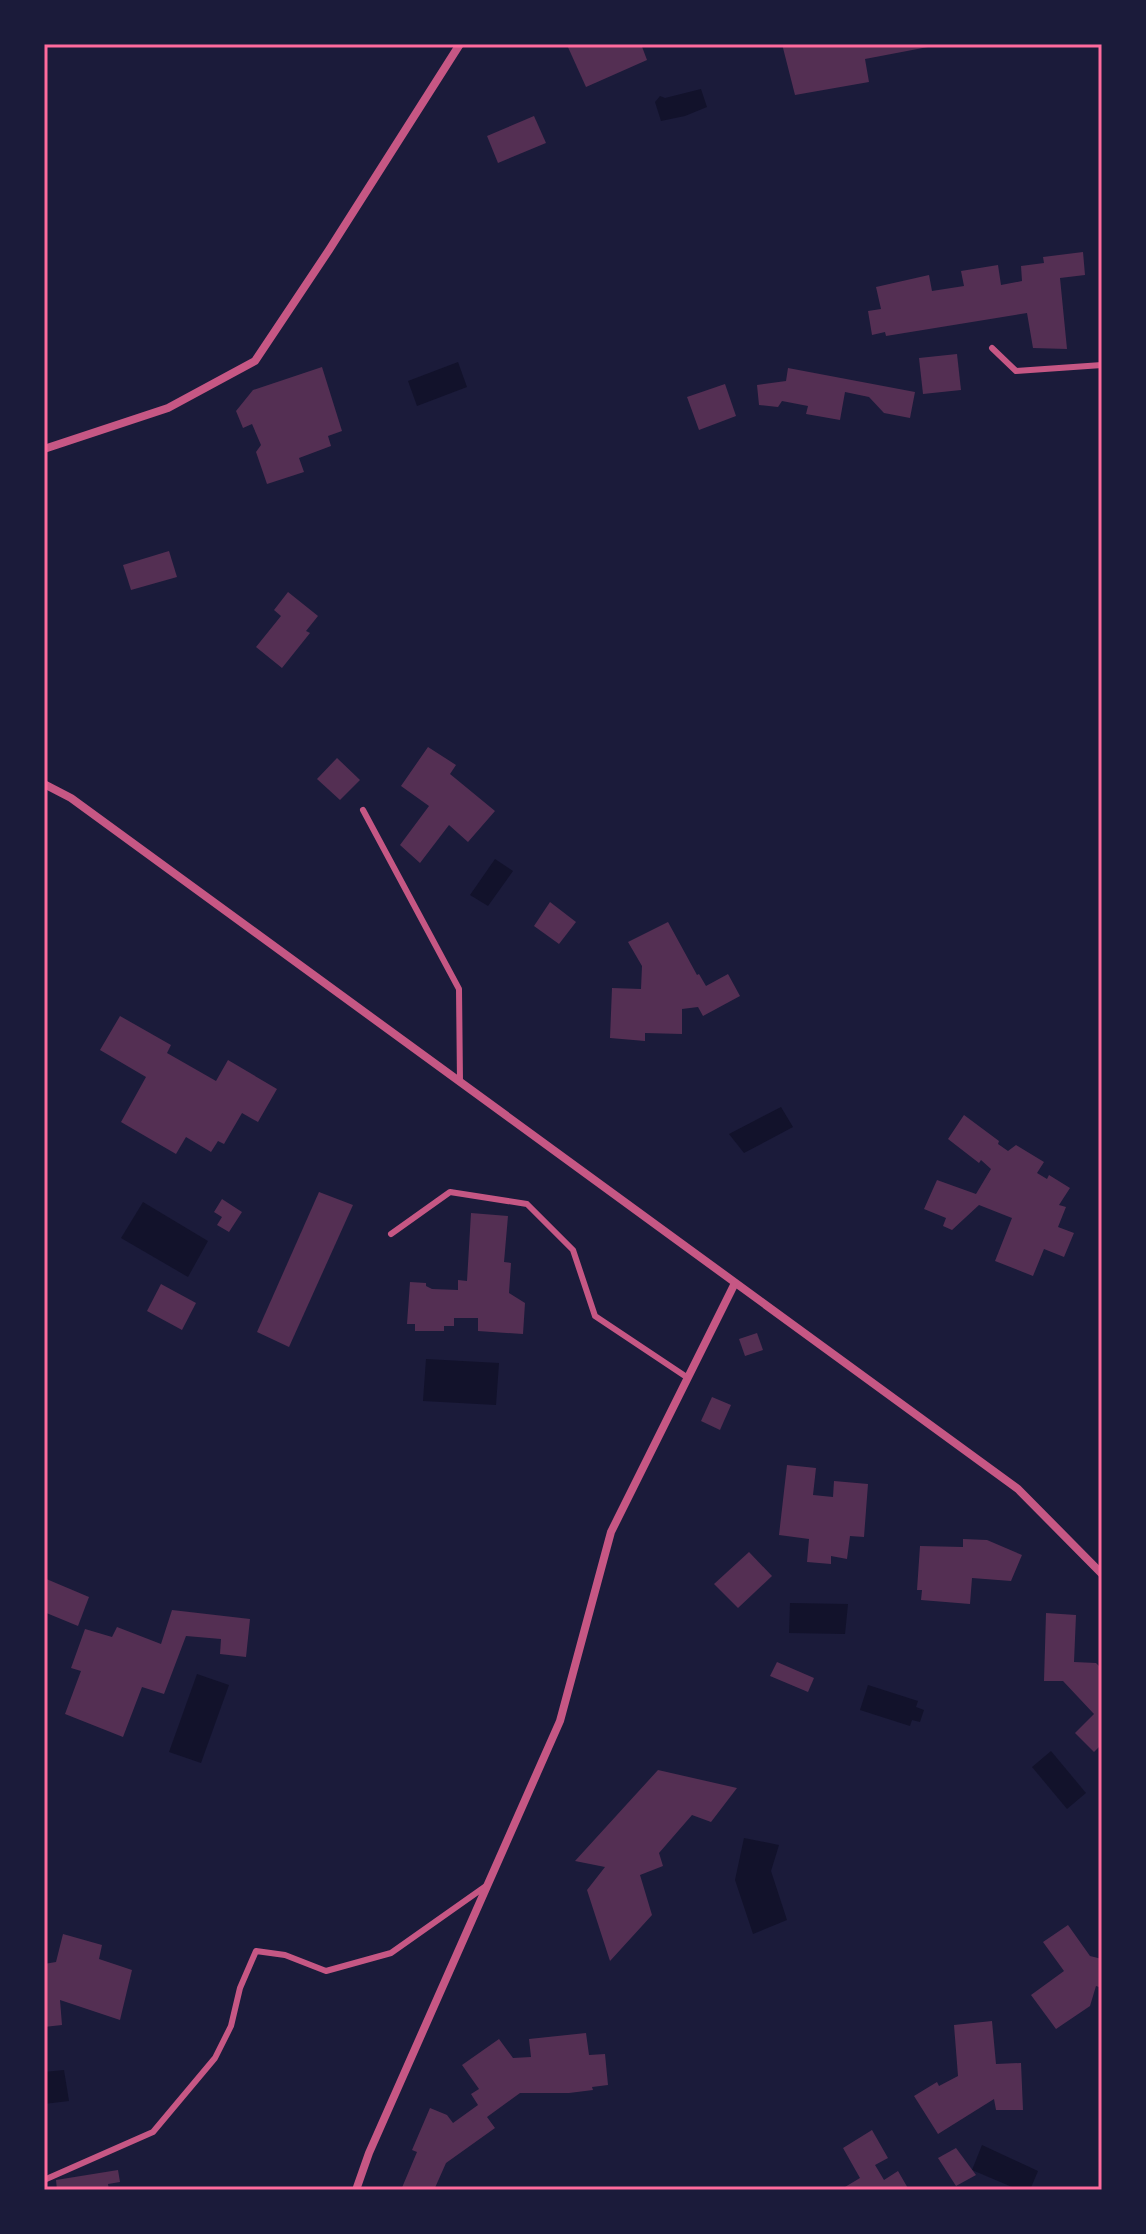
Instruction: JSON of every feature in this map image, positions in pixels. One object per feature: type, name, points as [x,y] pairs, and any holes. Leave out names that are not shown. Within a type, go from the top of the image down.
[{"type":"street","points":[[44,449],[168,408],[255,361],[460,44]]},
{"type":"street","points":[[44,784],[71,798],[1018,1489],[1102,1574]]},
{"type":"street","points":[[356,2190],[369,2153],[560,1721],[611,1532],[735,1283]]},
{"type":"lane","points":[[992,348],[1016,371],[1102,365]]},
{"type":"lane","points":[[363,810],[459,989],[460,1082]]},
{"type":"lane","points":[[391,1234],[450,1192],[527,1204],[573,1250],[595,1316],[688,1378]]},
{"type":"lane","points":[[44,2180],[153,2132],[215,2058],[231,2026],[240,1988],[256,1951],[285,1955],[326,1971],[391,1953],[487,1885]]},
{"type":"shaded area","points":[[701,89],[707,107],[661,121],[655,102],[660,96],[665,98]]},
{"type":"shaded area","points":[[458,362],[467,387],[417,406],[408,381]]},
{"type":"shaded area","points":[[495,859],[513,871],[488,906],[470,895]]},
{"type":"shaded area","points":[[781,1107],[793,1127],[744,1153],[729,1134]]},
{"type":"shaded area","points":[[143,1202],[208,1241],[188,1277],[121,1238]]},
{"type":"shaded area","points":[[426,1359],[499,1363],[496,1405],[423,1401]]},
{"type":"shaded area","points":[[790,1603],[848,1604],[845,1634],[789,1633]]},
{"type":"shaded area","points":[[197,1674],[229,1685],[201,1763],[169,1752]]},
{"type":"shaded area","points":[[868,1685],[918,1701],[916,1707],[924,1710],[920,1722],[912,1720],[910,1726],[860,1710]]},
{"type":"shaded area","points":[[1051,1751],[1086,1793],[1067,1809],[1032,1767]]},
{"type":"shaded area","points":[[744,1838],[779,1845],[771,1871],[787,1920],[753,1934],[735,1880]]},
{"type":"shaded area","points":[[64,2070],[69,2101],[44,2104],[44,2072]]},
{"type":"shaded area","points":[[982,2145],[1038,2171],[1030,2190],[1019,2190],[972,2170]]},
{"type":"building","points":[[641,44],[647,60],[586,87],[567,45]]},
{"type":"building","points":[[782,44],[927,44],[928,47],[865,59],[869,82],[795,95]]},
{"type":"building","points":[[534,116],[546,143],[498,163],[487,136]]},
{"type":"building","points":[[1083,252],[1085,275],[1060,278],[1067,349],[1033,348],[1027,313],[886,336],[885,332],[872,335],[868,311],[881,309],[876,287],[929,275],[932,291],[964,286],[961,271],[998,265],[1001,285],[1022,281],[1021,266],[1044,263],[1043,257]]},
{"type":"building","points":[[957,354],[961,390],[923,394],[919,358]]},
{"type":"building","points":[[322,367],[342,431],[328,436],[331,446],[299,458],[304,472],[267,484],[256,452],[261,445],[252,424],[243,428],[236,411],[253,390]]},
{"type":"building","points":[[788,368],[915,392],[910,418],[884,413],[869,397],[845,392],[840,420],[806,414],[808,406],[782,401],[778,407],[759,405],[757,385],[786,381]]},
{"type":"building","points":[[725,384],[736,416],[699,430],[687,397]]},
{"type":"building","points":[[169,551],[177,577],[131,590],[123,565]]},
{"type":"building","points":[[288,592],[318,616],[306,631],[310,633],[282,668],[256,647],[281,616],[274,610]]},
{"type":"building","points":[[428,747],[456,765],[450,774],[495,811],[468,842],[449,825],[420,863],[400,845],[429,806],[401,786]]},
{"type":"building","points":[[337,758],[360,780],[340,800],[317,779]]},
{"type":"building","points":[[550,902],[576,922],[559,944],[534,926]]},
{"type":"building","points":[[668,922],[706,986],[728,974],[740,996],[703,1016],[698,1007],[682,1009],[682,1034],[645,1033],[645,1041],[610,1038],[612,988],[641,989],[642,966],[628,942]]},
{"type":"building","points":[[120,1016],[171,1045],[167,1053],[216,1081],[228,1060],[277,1089],[258,1122],[242,1113],[224,1144],[218,1141],[211,1152],[186,1137],[176,1154],[121,1122],[146,1077],[100,1050]]},
{"type":"building","points":[[964,1115],[1008,1151],[1016,1145],[1044,1162],[1037,1173],[1047,1179],[1049,1175],[1070,1188],[1059,1205],[1066,1207],[1058,1227],[1074,1233],[1064,1257],[1044,1249],[1033,1276],[995,1261],[1012,1218],[979,1205],[952,1230],[943,1226],[946,1218],[924,1209],[937,1180],[976,1194],[991,1169],[948,1139]]},
{"type":"building","points":[[319,1192],[353,1205],[289,1347],[257,1332]]},
{"type":"building","points":[[222,1199],[242,1212],[229,1232],[217,1225],[222,1217],[214,1212]]},
{"type":"building","points":[[471,1213],[508,1216],[504,1262],[511,1263],[509,1293],[525,1303],[523,1334],[478,1331],[478,1318],[454,1318],[454,1326],[444,1326],[444,1331],[415,1331],[415,1324],[407,1324],[410,1282],[426,1283],[432,1289],[458,1290],[458,1280],[467,1281]]},
{"type":"building","points":[[161,1284],[196,1303],[182,1330],[147,1311]]},
{"type":"building","points":[[757,1333],[763,1350],[745,1356],[739,1339]]},
{"type":"building","points":[[712,1397],[731,1405],[720,1430],[701,1421]]},
{"type":"building","points":[[787,1465],[816,1468],[813,1495],[833,1497],[834,1481],[868,1484],[864,1537],[850,1536],[847,1559],[831,1556],[831,1564],[807,1562],[809,1539],[779,1535]]},
{"type":"building","points":[[963,1539],[987,1540],[1022,1555],[1011,1581],[972,1578],[970,1604],[921,1600],[922,1590],[917,1590],[920,1546],[963,1547]]},
{"type":"building","points":[[749,1552],[772,1576],[738,1608],[714,1584]]},
{"type":"building","points":[[44,1578],[89,1597],[78,1626],[44,1612]]},
{"type":"building","points":[[172,1610],[250,1619],[246,1657],[220,1654],[221,1639],[186,1636],[164,1694],[142,1687],[123,1737],[65,1714],[81,1671],[71,1668],[85,1629],[112,1637],[117,1627],[161,1644]]},
{"type":"building","points":[[1046,1613],[1076,1615],[1074,1662],[1096,1663],[1102,1669],[1102,1744],[1094,1752],[1075,1733],[1094,1714],[1063,1681],[1044,1681]]},
{"type":"building","points":[[777,1662],[814,1678],[808,1692],[770,1676]]},
{"type":"building","points":[[658,1770],[737,1788],[711,1822],[692,1815],[659,1853],[663,1866],[640,1875],[652,1915],[610,1961],[587,1890],[605,1867],[575,1861]]},
{"type":"building","points":[[1068,1925],[1090,1956],[1102,1959],[1102,1988],[1096,1986],[1090,2006],[1056,2029],[1031,1995],[1064,1971],[1043,1942]]},
{"type":"building","points":[[63,1934],[102,1945],[99,1959],[132,1970],[120,2020],[60,2000],[62,2025],[44,2027],[44,1964],[56,1962]]},
{"type":"building","points":[[992,2021],[996,2064],[1021,2063],[1023,2110],[996,2110],[994,2099],[938,2134],[914,2096],[937,2082],[939,2086],[958,2076],[954,2025]]},
{"type":"building","points":[[586,2033],[589,2055],[605,2054],[608,2085],[569,2093],[520,2093],[487,2117],[495,2128],[446,2163],[434,2190],[401,2190],[417,2152],[412,2150],[430,2108],[447,2115],[453,2123],[478,2105],[471,2094],[479,2089],[462,2065],[499,2039],[513,2058],[531,2057],[529,2039]]},
{"type":"building","points":[[872,2130],[888,2158],[875,2165],[884,2180],[898,2171],[909,2190],[840,2190],[860,2178],[843,2148]]},
{"type":"building","points":[[956,2148],[976,2175],[956,2186],[938,2158]]},
{"type":"building","points":[[118,2170],[120,2182],[108,2184],[109,2190],[57,2190],[56,2180]]}]
